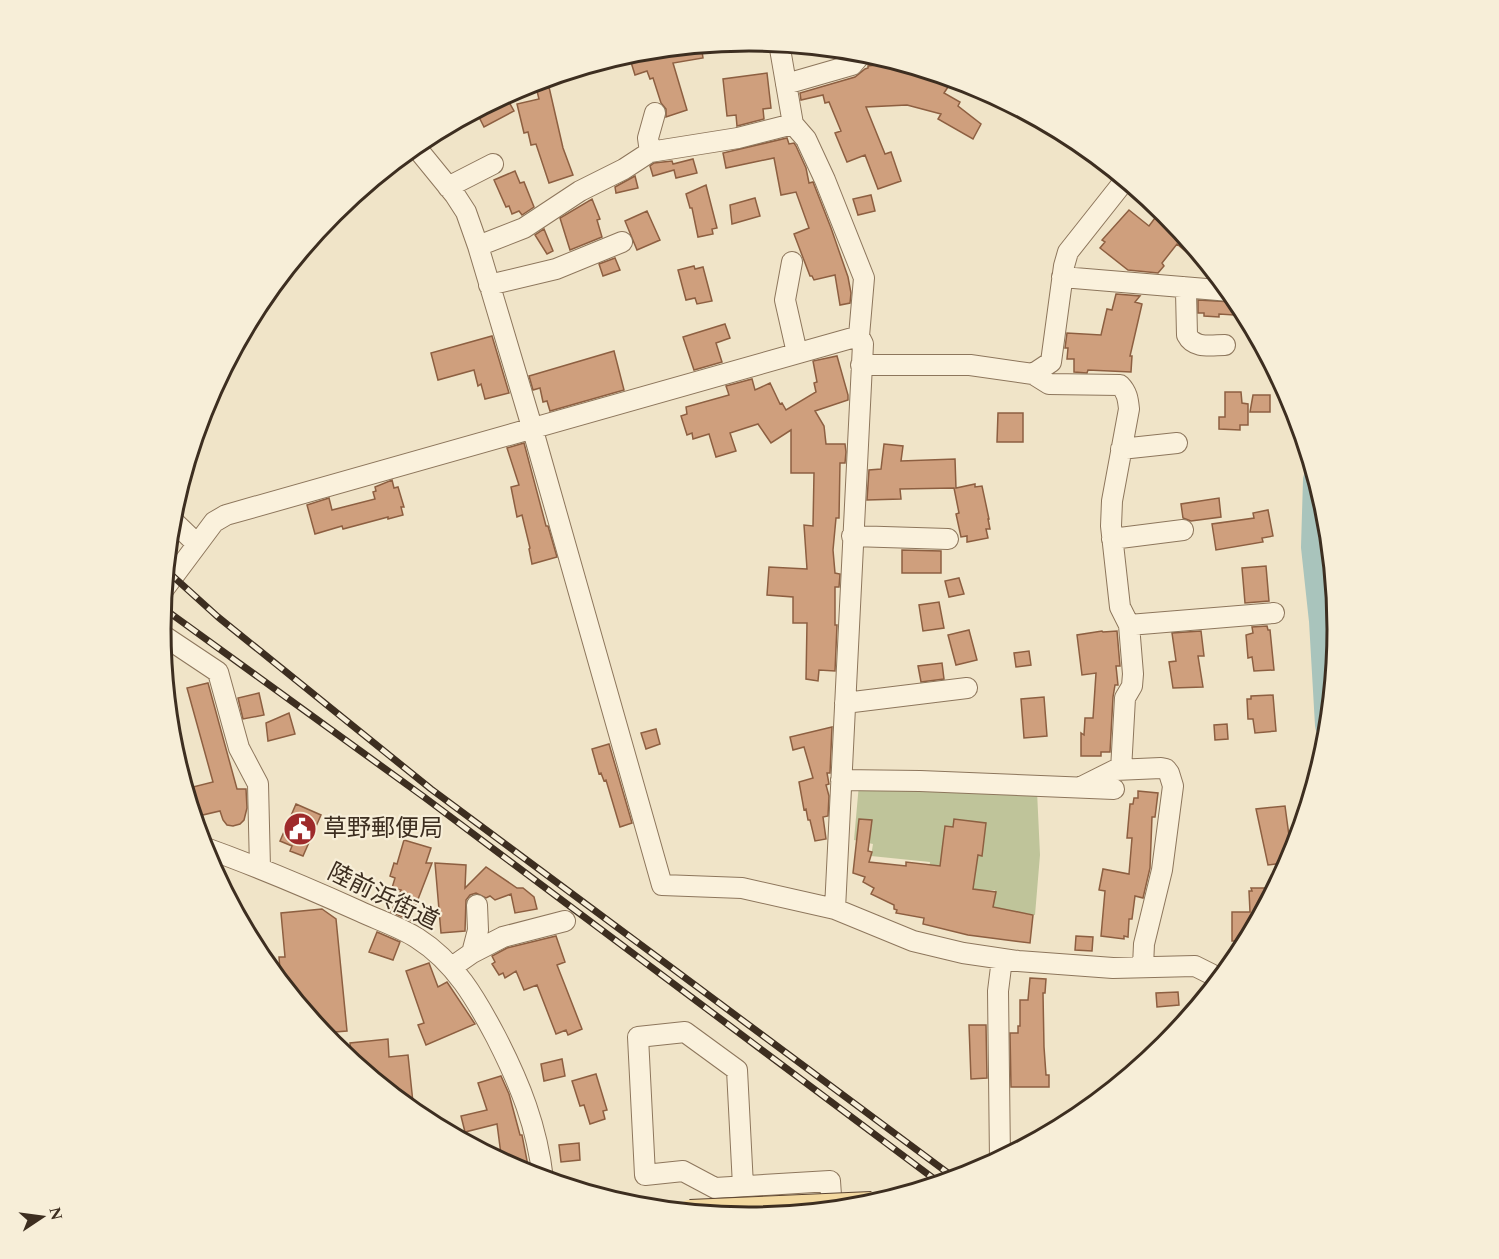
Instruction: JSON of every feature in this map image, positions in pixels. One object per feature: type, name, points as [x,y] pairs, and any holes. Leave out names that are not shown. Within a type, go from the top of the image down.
[{"type":"street","points":[[781,52],[793,124],[806,139],[864,278],[859,336],[863,344],[835,909]]},
{"type":"street","points":[[786,84],[852,65],[855,61]]},
{"type":"street","points":[[650,152],[648,138],[655,113]]},
{"type":"street","points":[[478,246],[524,228],[580,191],[624,169],[650,152],[738,138],[793,124]]},
{"type":"street","points":[[421,153],[448,186],[466,213],[478,246],[662,885],[742,888],[835,909],[913,941],[963,953],[1002,959],[1113,968],[1195,966],[1213,976]]},
{"type":"street","points":[[448,186],[493,164]]},
{"type":"street","points":[[1032,374],[1051,362],[1062,277],[1068,252],[1120,186]]},
{"type":"street","points":[[489,285],[556,269],[622,242]]},
{"type":"street","points":[[792,262],[785,300],[797,352]]},
{"type":"street","points":[[1062,277],[1218,290]]},
{"type":"street","points":[[1183,287],[1187,298],[1186,335],[1189,340],[1196,345],[1225,345]]},
{"type":"street","points":[[174,576],[214,522],[226,515],[859,336]]},
{"type":"street","points":[[861,365],[970,365],[1032,374],[1049,384],[1120,385],[1125,390],[1130,409],[1112,501],[1111,526],[1120,607],[1130,625],[1133,674],[1132,687],[1125,698],[1121,770]]},
{"type":"street","points":[[1121,449],[1177,443]]},
{"type":"street","points":[[180,528],[197,544]]},
{"type":"street","points":[[1112,539],[1183,530]]},
{"type":"street","points":[[852,536],[948,539]]},
{"type":"street","points":[[1130,625],[1275,612]]},
{"type":"street","points":[[171,640],[218,672],[239,748],[258,784],[260,868]]},
{"type":"street","points":[[845,703],[968,688]]},
{"type":"street","points":[[1081,787],[1115,771],[1166,769],[1173,786],[1161,870],[1144,944],[1143,966]]},
{"type":"street","points":[[841,780],[1114,789]]},
{"type":"street","name":"陸前浜街道","points":[[215,852],[260,868],[417,938],[452,967],[470,990],[515,1076],[528,1106],[541,1169]]},
{"type":"street","points":[[472,953],[478,930],[477,904]]},
{"type":"street","points":[[452,967],[472,953],[538,922],[565,921]]},
{"type":"street","points":[[1000,1150],[998,991],[1002,959]]},
{"type":"street","points":[[743,1186],[737,1071],[685,1032],[638,1037],[645,1175],[683,1171],[715,1188],[830,1181],[831,1202]]},
{"type":"street","points":[[704,1182],[705,1206]]},
{"type":"green space","points":[[859,784],[1037,791],[1040,855],[1035,915],[993,908],[995,890],[971,890],[927,879],[930,862],[871,856],[873,844],[854,840]]},
{"type":"building","points":[[702,53],[703,58],[673,63],[687,110],[666,117],[666,109],[661,103],[653,78],[650,79],[647,71],[635,75],[631,63]]},
{"type":"building","points":[[875,65],[899,71],[948,87],[944,93],[960,102],[958,106],[981,124],[973,139],[938,119],[941,114],[907,105],[866,107],[885,154],[891,152],[901,181],[878,189],[865,155],[847,162],[835,133],[841,131],[829,102],[825,103],[823,95],[801,100],[800,93],[855,77],[868,66]]},
{"type":"building","points":[[767,73],[771,108],[763,109],[764,119],[737,126],[736,115],[727,116],[723,79]]},
{"type":"building","points":[[549,87],[563,148],[573,175],[549,183],[536,144],[531,145],[528,132],[524,133],[517,104],[539,99],[537,92]]},
{"type":"building","points":[[510,104],[514,111],[484,127],[480,119]]},
{"type":"building","points":[[787,138],[789,144],[794,143],[796,146],[806,168],[809,183],[813,182],[831,228],[848,277],[850,303],[840,305],[835,275],[814,280],[810,276],[794,234],[809,228],[796,192],[781,195],[774,158],[726,168],[723,153]]},
{"type":"building","points":[[693,159],[697,173],[676,178],[674,170],[653,176],[650,166],[654,163],[672,161],[673,164]]},
{"type":"building","points":[[515,171],[520,183],[524,182],[534,207],[522,215],[519,211],[512,214],[509,206],[506,207],[494,180]]},
{"type":"building","points":[[635,176],[638,188],[616,193],[615,187]]},
{"type":"building","points":[[706,185],[717,228],[712,229],[713,234],[698,237],[692,208],[690,208],[686,194]]},
{"type":"building","points":[[871,195],[875,211],[858,215],[853,199]]},
{"type":"building","points":[[755,198],[760,216],[732,224],[730,205]]},
{"type":"building","points":[[592,199],[600,219],[597,220],[602,237],[570,250],[560,218]]},
{"type":"building","points":[[1129,210],[1149,226],[1156,217],[1190,255],[1177,244],[1162,263],[1164,266],[1158,273],[1128,270],[1100,248],[1105,242],[1102,240]]},
{"type":"building","points":[[647,211],[660,240],[637,250],[625,221]]},
{"type":"building","points":[[544,229],[553,251],[547,254],[535,235]]},
{"type":"building","points":[[615,258],[620,270],[603,276],[599,264]]},
{"type":"building","points":[[694,266],[695,269],[703,267],[712,301],[697,304],[695,298],[686,300],[678,270]]},
{"type":"building","points":[[1116,294],[1140,296],[1135,302],[1142,304],[1130,356],[1132,356],[1131,372],[1088,370],[1087,373],[1074,372],[1074,359],[1067,359],[1068,348],[1065,348],[1067,333],[1101,335],[1107,309],[1112,310]]},
{"type":"building","points":[[1198,300],[1226,302],[1234,315],[1219,314],[1219,317],[1204,316],[1204,313],[1198,313]]},
{"type":"building","points":[[725,324],[730,338],[716,343],[722,362],[694,370],[683,337]]},
{"type":"building","points":[[492,336],[509,393],[485,399],[481,384],[478,386],[474,370],[438,380],[431,353]]},
{"type":"building","points":[[614,351],[624,390],[550,411],[547,401],[543,402],[540,388],[533,390],[529,376]]},
{"type":"building","points":[[837,356],[848,400],[815,411],[824,426],[826,444],[845,444],[846,452],[845,463],[840,463],[839,518],[836,518],[833,550],[835,573],[840,574],[839,587],[835,587],[835,625],[837,625],[835,671],[819,670],[818,681],[806,679],[807,623],[793,623],[793,597],[767,595],[769,567],[807,569],[804,525],[813,526],[814,473],[791,473],[791,430],[771,443],[758,424],[730,433],[736,451],[716,457],[709,434],[693,439],[692,433],[687,435],[681,416],[687,414],[686,407],[729,395],[726,386],[752,379],[755,390],[770,383],[780,404],[782,403],[786,410],[816,392],[814,383],[817,382],[813,361]]},
{"type":"building","points":[[1225,392],[1241,392],[1242,403],[1248,404],[1248,425],[1240,425],[1240,430],[1219,429],[1219,417],[1225,417]]},
{"type":"building","points":[[1253,395],[1270,395],[1270,412],[1250,412]]},
{"type":"building","points":[[998,413],[1023,413],[1023,442],[997,442]]},
{"type":"building","points":[[524,443],[546,526],[548,526],[557,557],[532,564],[522,515],[517,517],[511,487],[519,485],[507,448]]},
{"type":"building","points":[[884,444],[903,446],[901,461],[955,459],[956,488],[975,484],[975,487],[982,486],[989,519],[990,529],[986,529],[988,538],[967,542],[967,536],[961,537],[954,488],[900,489],[901,499],[867,500],[869,470],[881,469]]},
{"type":"building","points":[[392,480],[394,488],[398,487],[404,507],[401,507],[403,515],[343,529],[342,526],[315,534],[307,505],[329,498],[332,510],[375,499],[373,492],[376,491],[375,487]]},
{"type":"building","points":[[1219,498],[1221,517],[1191,521],[1183,518],[1181,504]]},
{"type":"building","points":[[1268,510],[1273,536],[1262,538],[1263,542],[1216,550],[1212,524],[1254,518],[1253,513]]},
{"type":"building","points":[[902,550],[941,551],[941,573],[902,573]]},
{"type":"building","points":[[1266,566],[1269,601],[1245,603],[1242,568]]},
{"type":"building","points":[[959,578],[964,594],[949,597],[945,581]]},
{"type":"building","points":[[939,602],[944,628],[923,631],[919,605]]},
{"type":"building","points":[[1267,626],[1270,630],[1274,670],[1254,671],[1252,657],[1248,658],[1246,635],[1253,633],[1252,627]]},
{"type":"building","points":[[969,630],[977,660],[956,665],[948,635]]},
{"type":"building","points":[[1117,631],[1120,666],[1116,666],[1118,685],[1115,685],[1113,697],[1110,752],[1101,752],[1101,756],[1081,756],[1081,733],[1084,735],[1085,718],[1093,718],[1096,673],[1082,675],[1077,635]]},
{"type":"building","points":[[1201,631],[1204,656],[1198,656],[1203,687],[1173,688],[1169,662],[1176,661],[1172,633]]},
{"type":"building","points":[[1029,651],[1031,665],[1016,667],[1014,653]]},
{"type":"building","points":[[942,663],[944,679],[921,682],[918,666]]},
{"type":"building","points":[[208,683],[237,789],[246,789],[247,808],[244,820],[240,824],[227,825],[220,811],[202,815],[193,787],[213,782],[187,688]]},
{"type":"building","points":[[259,693],[264,715],[243,719],[238,698]]},
{"type":"building","points":[[1273,695],[1276,731],[1255,733],[1253,719],[1248,719],[1247,699],[1251,699],[1251,696]]},
{"type":"building","points":[[1044,697],[1047,736],[1024,738],[1021,699]]},
{"type":"building","points":[[289,713],[295,734],[268,741],[266,723]]},
{"type":"building","points":[[1227,724],[1228,739],[1215,740],[1214,725]]},
{"type":"building","points":[[832,727],[830,773],[827,773],[829,784],[826,785],[829,796],[828,816],[823,817],[826,839],[815,841],[810,820],[808,820],[806,809],[804,810],[799,782],[813,778],[804,747],[793,750],[790,737]]},
{"type":"building","points":[[656,729],[660,744],[646,749],[641,733]]},
{"type":"building","points":[[609,744],[632,823],[620,827],[606,780],[604,781],[601,773],[599,774],[592,749]]},
{"type":"building","points":[[1138,791],[1158,793],[1155,817],[1152,817],[1150,868],[1143,898],[1135,896],[1132,919],[1129,919],[1128,937],[1124,936],[1124,939],[1101,936],[1105,891],[1099,890],[1103,869],[1129,874],[1132,838],[1127,838],[1130,804],[1133,804],[1134,798],[1138,798]]},
{"type":"building","points":[[296,804],[321,815],[303,856],[290,851],[292,846],[280,841]]},
{"type":"building","points":[[1285,806],[1289,837],[1278,864],[1268,865],[1256,809]]},
{"type":"building","points":[[859,819],[872,820],[868,851],[872,852],[869,862],[906,866],[906,862],[940,866],[945,826],[953,827],[954,819],[986,823],[982,856],[978,855],[973,889],[996,892],[993,907],[1033,915],[1030,943],[968,935],[923,924],[924,918],[896,913],[894,905],[871,894],[874,888],[863,882],[865,877],[853,873]]},
{"type":"building","points":[[404,840],[431,848],[426,863],[432,863],[410,920],[391,912],[401,890],[392,888],[395,878],[390,876],[394,863],[397,864]]},
{"type":"building","points":[[435,863],[466,865],[465,888],[486,867],[517,888],[523,888],[534,897],[537,909],[515,913],[511,894],[495,900],[490,896],[486,898],[476,893],[470,895],[466,900],[465,931],[441,933]]},
{"type":"building","points":[[1251,888],[1266,888],[1237,941],[1232,941],[1232,912],[1250,912],[1249,891],[1252,891]]},
{"type":"building","points":[[322,909],[336,919],[347,1031],[334,1032],[280,967],[279,957],[285,957],[281,913]]},
{"type":"building","points":[[377,932],[400,942],[393,960],[369,952]]},
{"type":"building","points":[[556,936],[565,962],[557,965],[582,1029],[568,1035],[566,1030],[556,1034],[537,985],[524,990],[516,971],[505,978],[503,973],[499,975],[492,964],[495,962],[492,956],[507,948]]},
{"type":"building","points":[[1076,936],[1093,937],[1092,951],[1075,950]]},
{"type":"building","points":[[429,963],[438,987],[447,982],[475,1024],[426,1045],[418,1025],[424,1023],[406,971]]},
{"type":"building","points":[[1030,978],[1046,979],[1045,993],[1043,993],[1044,1047],[1049,1087],[1011,1087],[1010,1033],[1018,1033],[1020,1000],[1028,1000]]},
{"type":"building","points":[[1178,992],[1179,1005],[1157,1007],[1156,993]]},
{"type":"building","points":[[969,1025],[986,1025],[987,1078],[971,1079]]},
{"type":"building","points":[[388,1039],[389,1057],[408,1055],[413,1100],[351,1048],[350,1043]]},
{"type":"building","points":[[562,1059],[565,1076],[544,1081],[541,1064]]},
{"type":"building","points":[[596,1074],[607,1110],[603,1111],[605,1119],[590,1124],[584,1105],[580,1106],[572,1081]]},
{"type":"building","points":[[501,1076],[509,1094],[520,1135],[522,1135],[528,1164],[501,1151],[497,1124],[465,1132],[461,1116],[487,1110],[478,1083]]},
{"type":"building","points":[[579,1143],[580,1160],[561,1162],[559,1145]]},
{"type":"waterway","points":[[1316,513],[1315,547],[1326,675]]},
{"type":"railway","points":[[174,577],[218,617],[431,789],[947,1173]]},
{"type":"railway","points":[[171,614],[424,797],[933,1178]]},
{"type":"place","name":"草野郵便局","points":[[300,829]]}]
